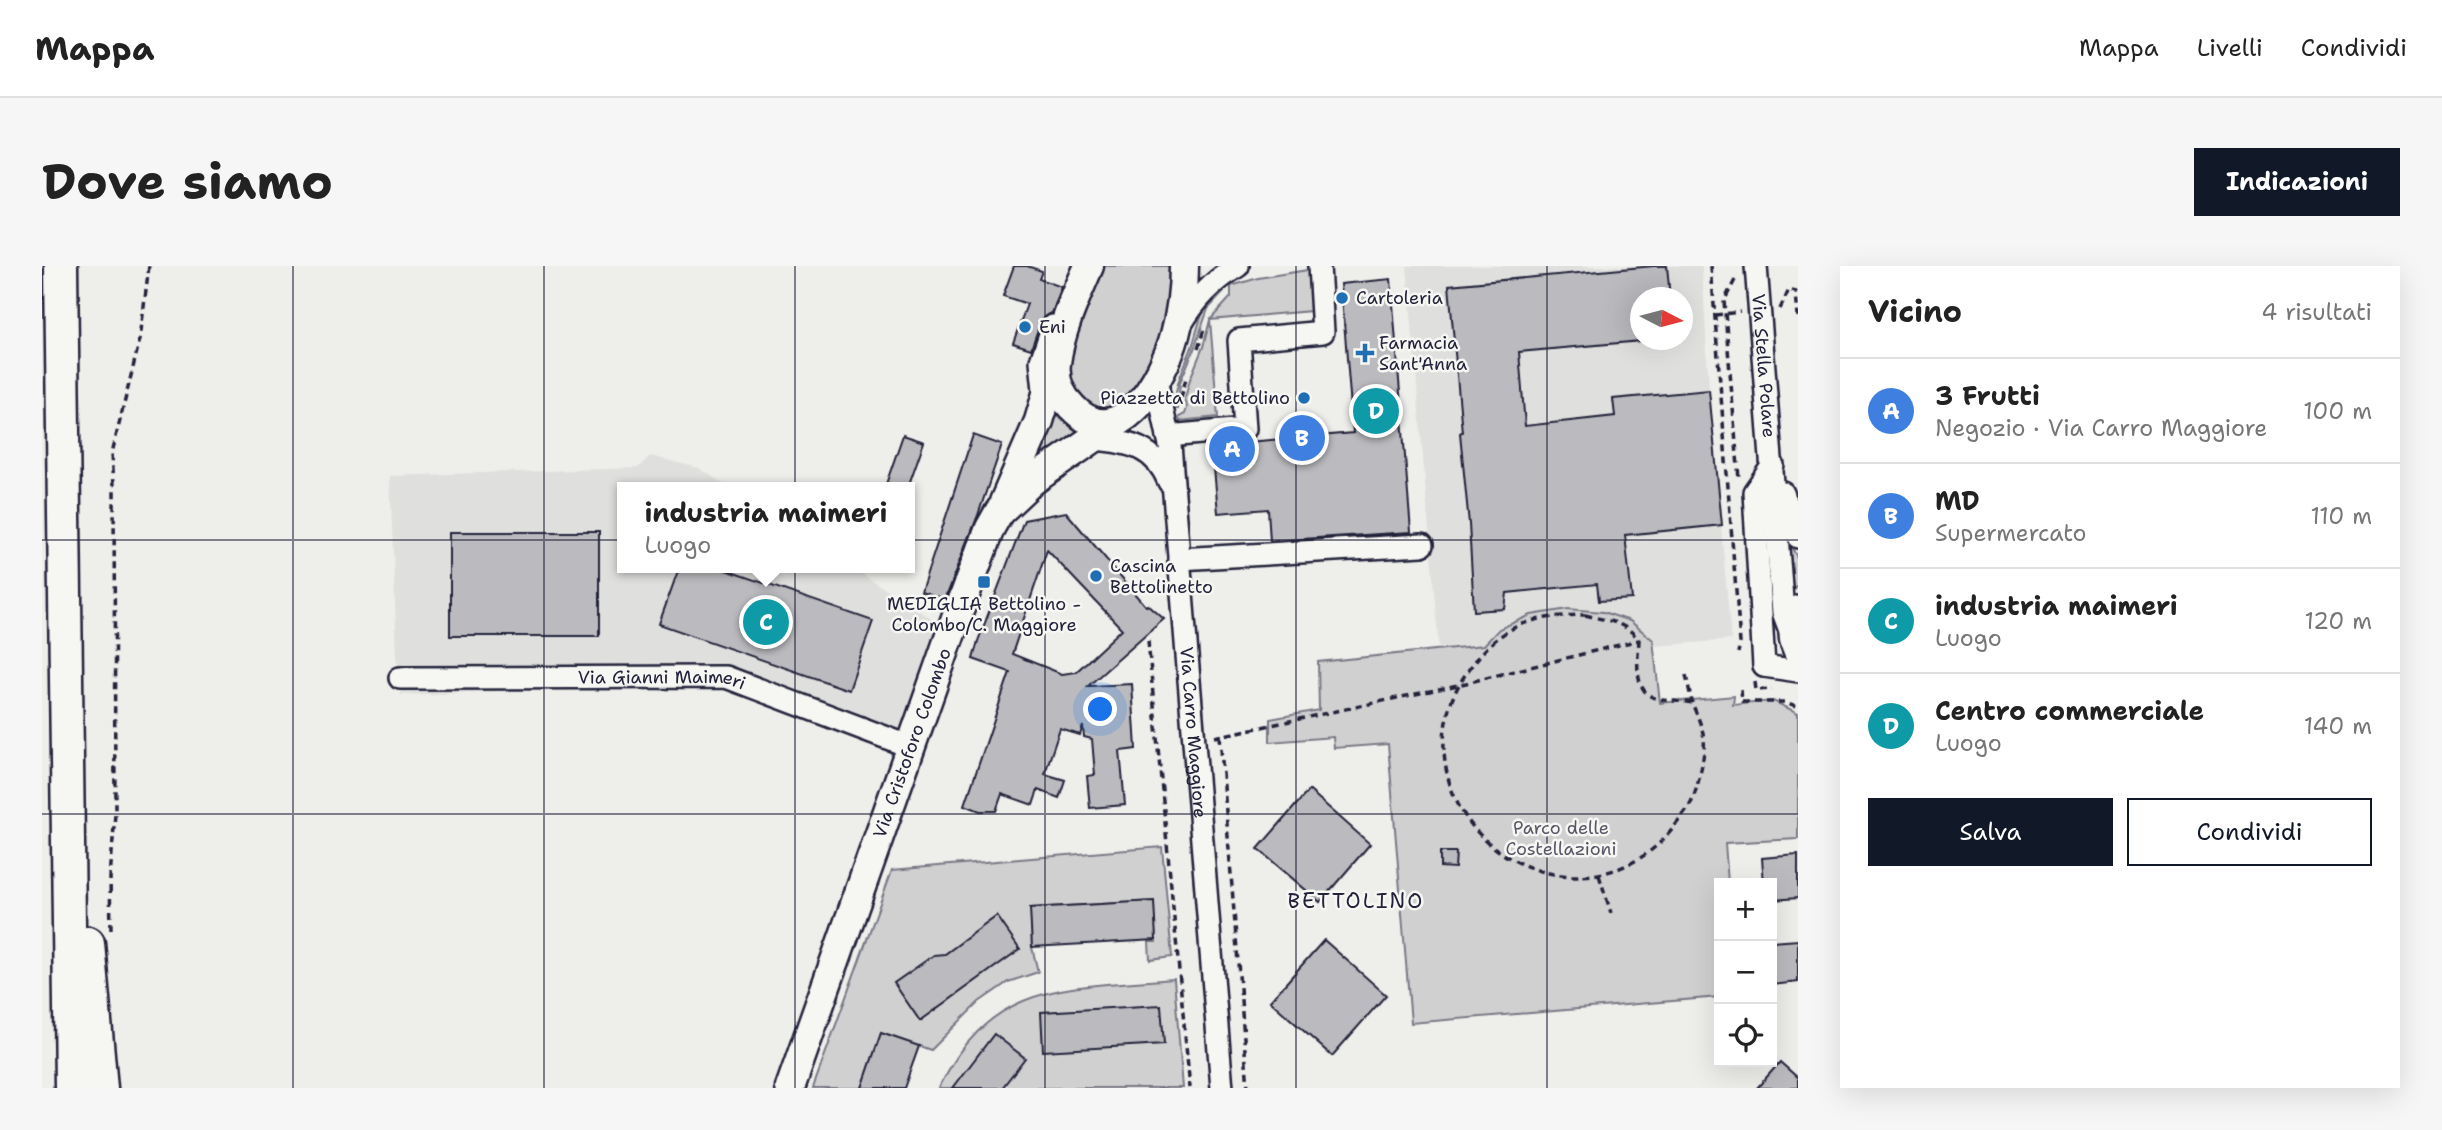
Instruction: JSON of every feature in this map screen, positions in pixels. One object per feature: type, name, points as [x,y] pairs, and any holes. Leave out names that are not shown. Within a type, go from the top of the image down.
[{"type":"highway","points":[[61,266],[71,1088]]},
{"type":"highway","points":[[61,339],[80,551],[81,820],[86,928],[101,1088]]},
{"type":"main road","points":[[999,512],[1045,405],[1065,330],[1088,266]]},
{"type":"main road","name":"Via Cristoforo Colombo","points":[[790,1088],[979,556],[999,512],[1032,481],[1111,430],[1156,380],[1176,334],[1183,294],[1184,266]]},
{"type":"main road","points":[[1056,364],[1063,397],[1082,416],[1111,430]]},
{"type":"street","points":[[1045,405],[1041,361],[1066,288],[1080,278],[1088,266]]},
{"type":"street","points":[[1176,334],[1192,305],[1218,278],[1238,266]]},
{"type":"street","points":[[1168,436],[1245,429],[1239,340],[1324,332],[1319,266]]},
{"type":"street","name":"Via Stella Polare","points":[[1756,266],[1783,611],[1798,658]]},
{"type":"street","name":"Via Carro Maggiore","points":[[1156,380],[1168,436],[1222,1088]]},
{"type":"street","points":[[1111,430],[1160,462],[1173,491]]},
{"type":"street","points":[[1764,666],[1754,492],[1773,465]]},
{"type":"street","name":"Via Stella Polare","points":[[1773,465],[1798,537]]},
{"type":"street","points":[[1179,559],[1422,545]]},
{"type":"street","points":[[1764,666],[1789,633],[1792,617],[1798,606]]},
{"type":"street","points":[[1764,666],[1798,671]]},
{"type":"street","name":"Via Gianni Maimeri","points":[[400,678],[726,677],[911,747]]},
{"type":"path","points":[[111,940],[110,877],[115,814],[112,453],[140,339],[149,266]]},
{"type":"path","points":[[1711,266],[1740,643],[1738,653]]},
{"type":"path","points":[[1775,309],[1781,309],[1789,290],[1796,292],[1798,317]]},
{"type":"path","points":[[1715,315],[1745,312]]},
{"type":"path","points":[[1195,354],[1206,322]]},
{"type":"path","points":[[1162,410],[1180,407],[1187,373]]},
{"type":"path","points":[[1686,675],[1704,741],[1692,800],[1673,829],[1649,852],[1625,866],[1599,875],[1574,876],[1523,865],[1485,841],[1469,824],[1449,786],[1445,765],[1445,725],[1458,685],[1479,655],[1501,634],[1531,621],[1560,615],[1585,615],[1624,625],[1639,640],[1638,676],[1640,684],[1649,695],[1657,699],[1677,699],[1692,703]]},
{"type":"path","points":[[1194,742],[1458,685],[1639,640]]},
{"type":"path","points":[[1148,641],[1190,1088]]},
{"type":"path","points":[[1741,690],[1742,702],[1786,702],[1798,707]]},
{"type":"path","points":[[1220,736],[1248,1088]]},
{"type":"path","points":[[1599,875],[1611,913]]},
{"type":"shaded area","points":[[1407,266],[1702,266],[1709,390],[1731,640],[1654,646],[1653,640],[1499,628],[1484,645],[1439,651]]},
{"type":"shaded area","points":[[650,456],[699,468],[720,482],[617,482],[617,573],[861,573],[941,625],[897,750],[722,684],[401,695],[390,476],[638,468]]},
{"type":"green space","points":[[1102,266],[1174,266],[1167,333],[1131,394],[1113,407],[1102,408],[1086,402],[1076,392],[1071,379],[1071,361],[1081,319]]},
{"type":"green space","points":[[1308,270],[1311,311],[1210,320],[1231,297],[1231,286],[1258,278]]},
{"type":"green space","points":[[1223,290],[1208,309],[1180,382],[1176,409],[1178,385],[1202,315],[1209,303]]},
{"type":"green space","points":[[1210,320],[1218,417],[1179,421],[1187,408],[1185,398]]},
{"type":"green space","points":[[1055,409],[1087,430],[1031,466]]},
{"type":"green space","points":[[1781,528],[1798,559],[1798,584],[1786,596]]},
{"type":"green space","name":"Parco delle Costellazioni","points":[[1568,609],[1603,612],[1630,621],[1653,640],[1660,703],[1734,696],[1733,705],[1773,701],[1798,713],[1798,839],[1725,843],[1728,878],[1714,878],[1714,997],[1411,1023],[1388,744],[1334,748],[1333,737],[1270,742],[1270,719],[1319,710],[1318,662],[1484,645],[1499,629],[1531,615]]},
{"type":"green space","points":[[1162,847],[1172,957],[1150,960],[1149,942],[1156,942],[1153,901],[1031,908],[1032,947],[1038,972],[1008,982],[979,1002],[931,1050],[881,1033],[862,1088],[813,1088],[892,870]]},
{"type":"green space","points":[[1174,979],[1183,1088],[939,1088],[960,1052],[983,1026],[1009,1008],[1037,996],[1067,989]]},
{"type":"building","points":[[1014,266],[1027,266],[1042,271],[1039,279],[1062,287],[1052,313],[1041,321],[1031,349],[1013,343],[1027,304],[1003,296]]},
{"type":"building","points":[[1667,266],[1669,287],[1630,287],[1630,342],[1519,352],[1525,426],[1615,416],[1613,399],[1709,390],[1722,525],[1625,535],[1632,599],[1599,601],[1597,584],[1507,593],[1505,609],[1474,611],[1449,285]]},
{"type":"building","points":[[1391,279],[1411,532],[1270,541],[1268,509],[1218,513],[1212,445],[1353,433],[1341,284]]},
{"type":"building","points":[[903,435],[924,442],[910,482],[887,482]]},
{"type":"building","points":[[973,435],[1002,445],[945,600],[921,592]]},
{"type":"building","points":[[1066,512],[1146,606],[1164,619],[1088,686],[1132,684],[1136,749],[1120,751],[1125,805],[1090,808],[1087,776],[1095,775],[1092,739],[1084,737],[1083,726],[1080,735],[1060,729],[1048,764],[1045,774],[1065,780],[1059,798],[1038,790],[1033,805],[1002,794],[996,811],[980,811],[965,805],[1010,672],[973,659],[1024,520]],"holes":[[[1047,550],[1122,629],[1076,672],[1062,674],[1012,654]]]},
{"type":"building","points":[[450,532],[599,532],[599,636],[450,636]]},
{"type":"building","points":[[677,573],[734,573],[873,621],[849,690],[659,624]]},
{"type":"building","points":[[1309,790],[1370,844],[1320,902],[1258,849]]},
{"type":"building","points":[[1440,852],[1456,852],[1455,868],[1440,867]]},
{"type":"building","points":[[1798,855],[1798,898],[1777,900],[1777,878],[1764,878],[1762,858]]},
{"type":"building","points":[[1154,901],[1156,940],[1032,947],[1030,908]]},
{"type":"building","points":[[997,916],[1020,949],[920,1021],[894,983],[934,955],[945,954]]},
{"type":"building","points":[[1324,940],[1386,995],[1332,1056],[1270,1001]]},
{"type":"building","points":[[1798,940],[1798,982],[1777,984],[1777,942]]},
{"type":"building","points":[[1161,1005],[1164,1044],[1043,1051],[1041,1012]]},
{"type":"building","points":[[881,1033],[919,1046],[904,1088],[862,1088]]},
{"type":"building","points":[[994,1034],[1025,1058],[1002,1088],[953,1088]]},
{"type":"building","points":[[1780,1062],[1798,1078],[1798,1088],[1757,1088]]},
{"type":"place","name":"Cartoleria","points":[[1342,298]]},
{"type":"place","name":"Eni","points":[[1025,327]]},
{"type":"place","name":"Farmacia Sant'Anna","points":[[1365,353]]},
{"type":"place","name":"Piazzetta di Bettolino","points":[[1304,398]]},
{"type":"place","name":"Centro commerciale","points":[[1376,411]]},
{"type":"place","name":"MD","points":[[1302,438]]},
{"type":"place","name":"3 Frutti","points":[[1232,449]]},
{"type":"place","name":"Cascina Bettolinetto","points":[[1096,576]]},
{"type":"place","name":"MEDIGLIA Bettolino - Colombo/C. Maggiore","points":[[984,582]]},
{"type":"place","name":"industria maimeri","points":[[766,622]]},
{"type":"district","name":"BETTOLINO","points":[[1356,901]]}]
